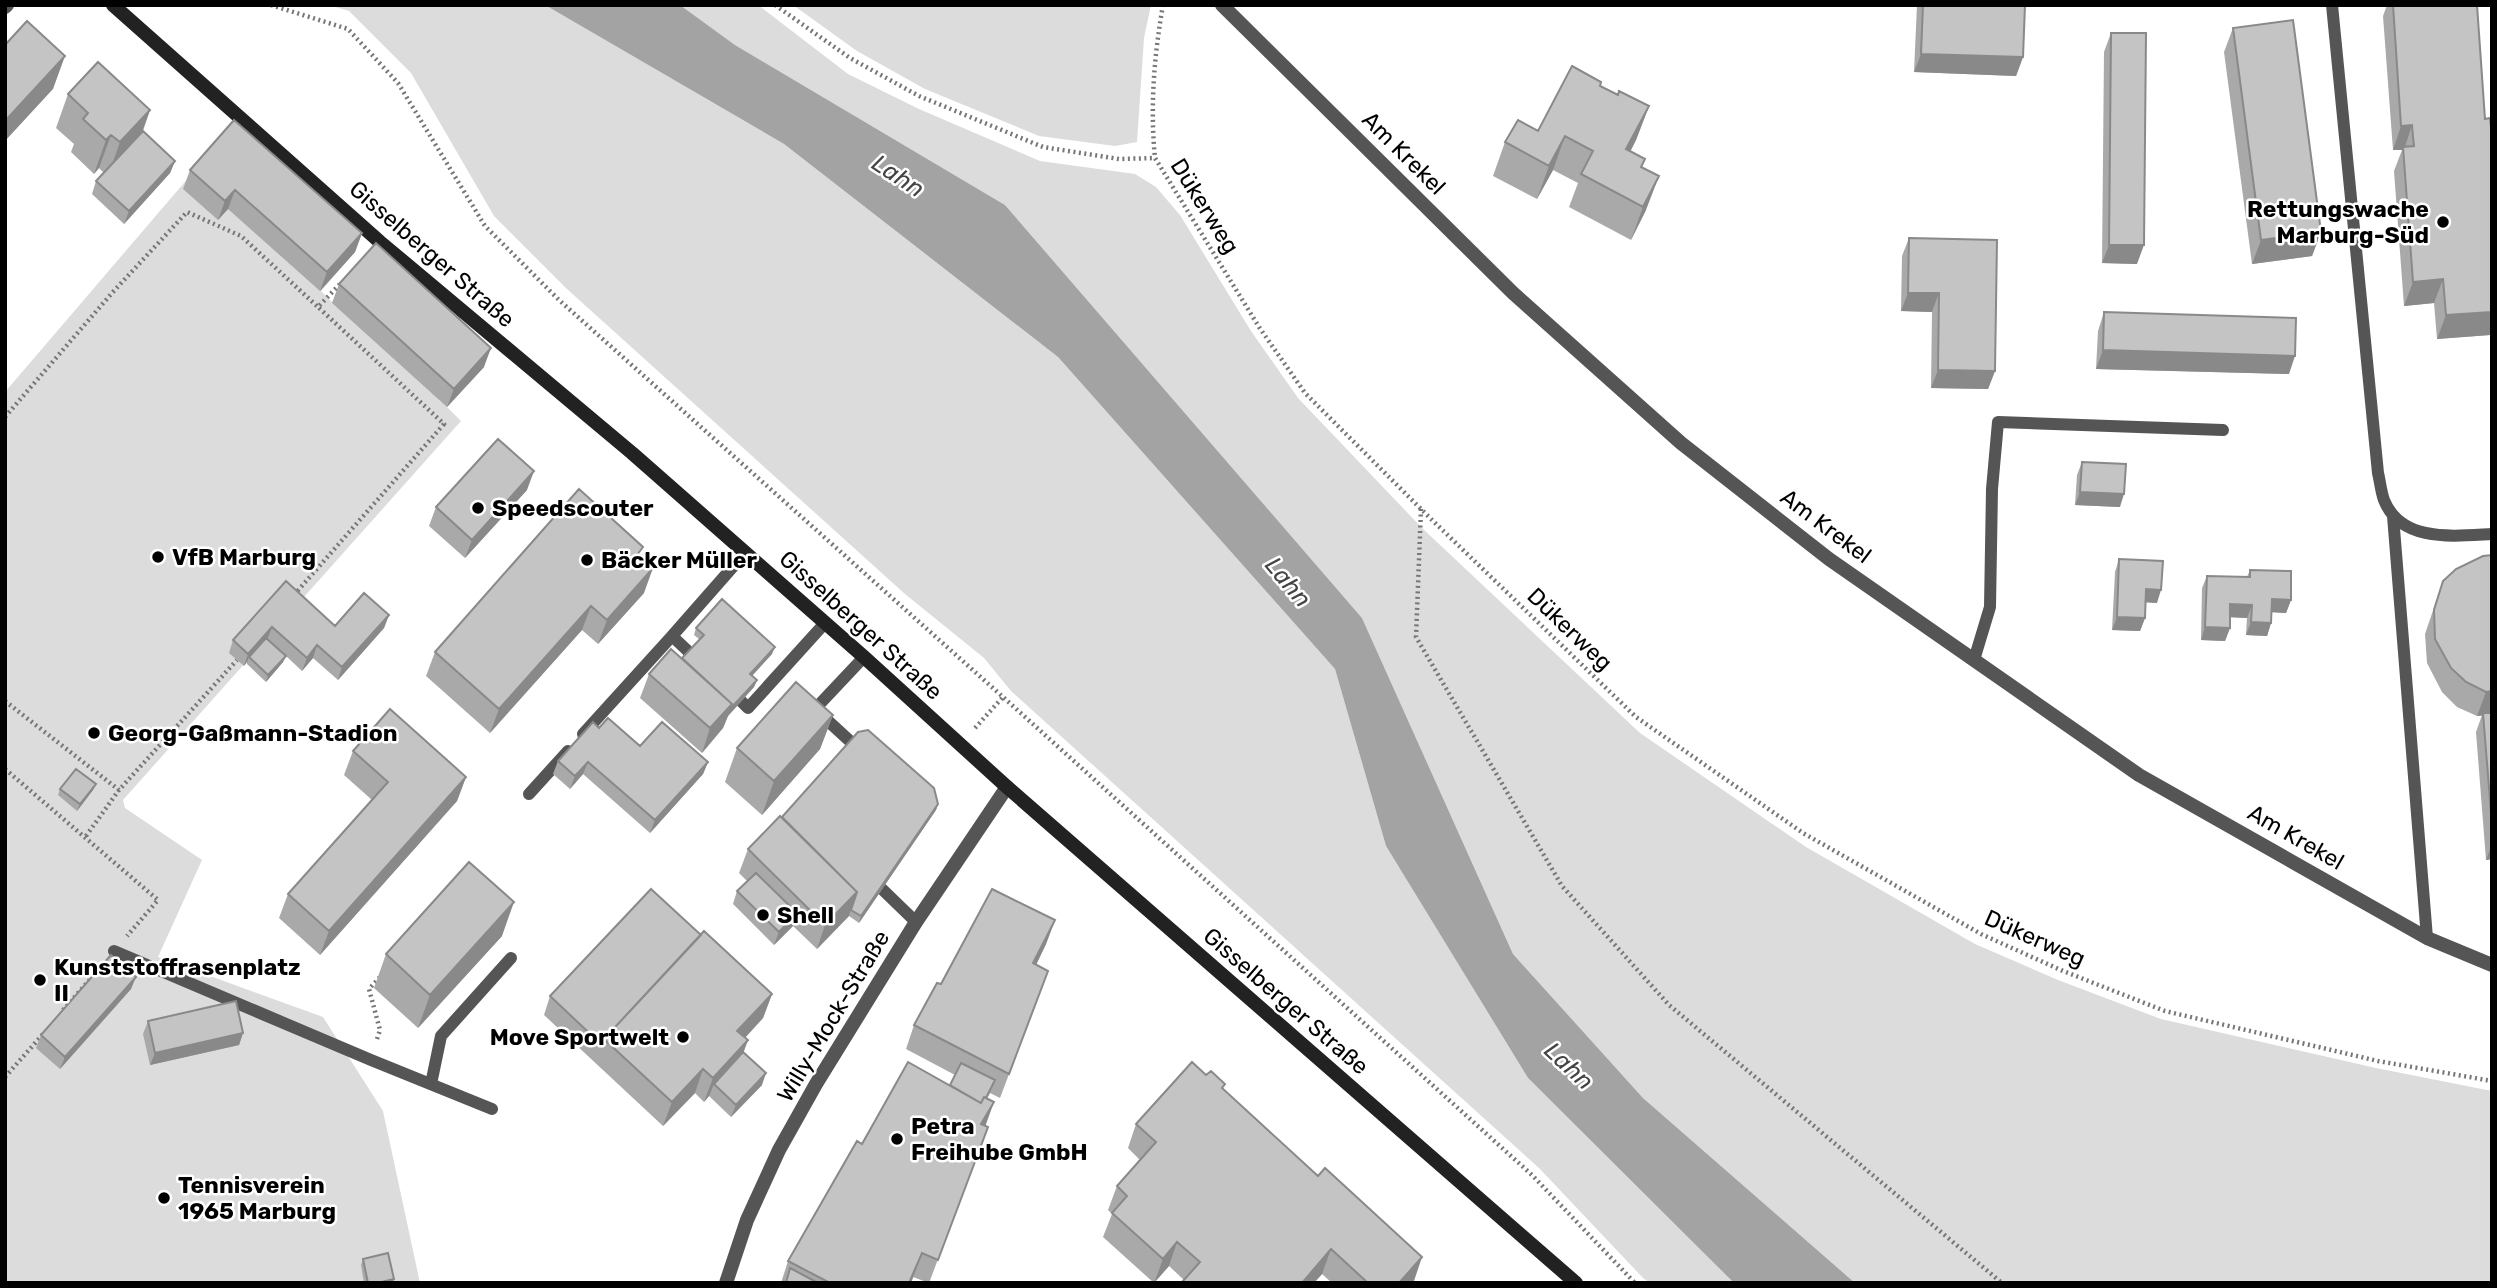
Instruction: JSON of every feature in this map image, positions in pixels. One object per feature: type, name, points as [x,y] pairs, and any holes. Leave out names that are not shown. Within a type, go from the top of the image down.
[{"type":"main road","name":"Gisselberger Straße","points":[[113,5],[380,242],[632,453],[825,622],[1007,787],[1576,1283]]},
{"type":"street","name":"Am Krekel","points":[[1222,5],[1513,293],[1681,443],[1829,559],[2139,775],[2427,938],[2492,965]]},
{"type":"street","name":"Willy-Mock-Straße","points":[[726,1283],[747,1220],[779,1150],[816,1084],[916,922],[1007,787]]},
{"type":"lane","points":[[2332,5],[2378,472],[2384,499],[2393,516],[2427,938]]},
{"type":"lane","points":[[1974,660],[1990,607],[1992,488],[1998,422],[2223,430]]},
{"type":"lane","points":[[2393,516],[2408,528],[2446,537],[2492,534]]},
{"type":"lane","points":[[528,794],[745,553]]},
{"type":"lane","points":[[741,701],[748,708],[825,622]]},
{"type":"lane","points":[[672,636],[690,653]]},
{"type":"lane","points":[[852,743],[815,709],[864,657]]},
{"type":"lane","points":[[882,889],[916,922]]},
{"type":"lane","points":[[114,951],[492,1109]]},
{"type":"lane","points":[[431,1084],[441,1036],[511,958]]},
{"type":"path","points":[[271,5],[348,29],[398,83],[485,226],[559,300],[1532,1175],[1635,1283]]},
{"type":"path","name":"Dükerweg","points":[[775,5],[850,58],[919,96],[1043,147],[1119,159],[1154,158],[1259,327],[1305,393],[1636,717],[1803,834],[1981,934],[2063,971],[2165,1011],[2378,1061],[2492,1082]]},
{"type":"path","points":[[1154,158],[1153,94],[1163,5]]},
{"type":"path","points":[[5,417],[112,293],[187,212],[241,236],[444,424],[289,601]]},
{"type":"path","points":[[318,307],[345,279]]},
{"type":"path","points":[[1421,509],[1416,637],[1562,886],[1669,1005],[2002,1283]]},
{"type":"path","points":[[86,836],[119,790],[237,660]]},
{"type":"path","points":[[960,744],[1003,697]]},
{"type":"path","points":[[6,701],[119,790]]},
{"type":"path","points":[[5,769],[158,900],[60,1014]]},
{"type":"path","points":[[371,1060],[380,1030],[369,989],[386,970]]},
{"type":"path","points":[[5,1077],[51,1024]]},
{"type":"shaded area","points":[[329,5],[545,5],[784,144],[1058,357],[1335,669],[1386,846],[1528,1078],[1734,1283],[1650,1283],[1643,1278],[1540,1169],[1011,691],[984,658],[905,594],[567,289],[494,216],[411,73],[349,11]]},
{"type":"shaded area","points":[[680,5],[758,5],[848,74],[919,109],[1040,161],[1135,174],[1156,187],[1180,215],[1251,331],[1298,398],[1422,528],[1640,733],[1806,847],[1975,944],[2058,980],[2161,1019],[2376,1068],[2492,1091],[2492,1283],[1855,1283],[1643,1098],[1513,954],[1362,618],[1005,205],[735,45]]},
{"type":"shaded area","points":[[793,5],[1151,5],[1144,38],[1137,142],[1115,146],[1039,136],[925,89],[857,51]]},
{"type":"shaded area","name":"Georg-Gaßmann-Stadion","points":[[225,135],[355,252],[321,291],[332,302],[369,262],[484,367],[447,407],[461,421],[123,800],[125,808],[202,860],[158,957],[323,1017],[383,1111],[420,1283],[5,1283],[5,392]]},
{"type":"water","name":"Lahn","points":[[545,5],[680,5],[735,45],[1005,205],[1362,618],[1513,954],[1643,1098],[1855,1283],[1734,1283],[1528,1078],[1386,846],[1335,669],[1058,357],[784,144]]},
{"type":"building","points":[[1923,5],[2025,5],[2023,57],[1921,54]]},
{"type":"building","name":"Rettungswache Marburg-Süd","points":[[2393,5],[2477,5],[2485,119],[2490,118],[2492,137],[2492,312],[2446,315],[2443,279],[2413,282],[2403,147],[2414,146],[2412,125],[2401,126]]},
{"type":"building","points":[[2293,20],[2321,232],[2261,240],[2233,28]]},
{"type":"building","points":[[27,21],[65,56],[5,121],[5,45]]},
{"type":"building","points":[[2111,33],[2146,33],[2144,245],[2109,245]]},
{"type":"building","points":[[98,62],[150,110],[120,142],[111,135],[106,140],[83,119],[88,113],[68,94]]},
{"type":"building","points":[[1572,66],[1601,82],[1600,86],[1618,95],[1619,91],[1649,106],[1626,149],[1645,159],[1641,167],[1659,176],[1643,207],[1581,174],[1593,151],[1565,136],[1549,166],[1505,142],[1518,120],[1538,131]]},
{"type":"building","points":[[234,120],[362,233],[327,272],[235,190],[225,201],[190,170]]},
{"type":"building","points":[[143,131],[175,161],[129,211],[96,181]]},
{"type":"building","points":[[1909,238],[1997,240],[1995,371],[1938,370],[1939,293],[1908,293]]},
{"type":"building","points":[[376,243],[491,348],[454,389],[339,284]]},
{"type":"building","points":[[2104,312],[2296,318],[2295,356],[2103,350]]},
{"type":"building","name":"Speedscouter","points":[[498,439],[534,471],[472,540],[436,507]]},
{"type":"building","points":[[2082,462],[2126,464],[2124,494],[2080,492]]},
{"type":"building","points":[[579,489],[643,547],[637,555],[653,568],[607,620],[591,606],[499,709],[435,652]]},
{"type":"building","points":[[2492,555],[2492,691],[2486,692],[2466,682],[2451,668],[2435,639],[2434,610],[2443,581],[2456,569],[2483,556]]},
{"type":"building","points":[[2119,559],[2163,561],[2161,590],[2146,589],[2145,618],[2117,617]]},
{"type":"building","points":[[2250,570],[2291,571],[2291,600],[2272,599],[2271,623],[2251,622],[2252,605],[2230,604],[2230,628],[2205,627],[2207,576],[2250,577]]},
{"type":"building","points":[[286,581],[335,626],[364,593],[389,615],[342,667],[317,645],[307,658],[272,627],[248,654],[233,640]]},
{"type":"building","points":[[722,599],[775,647],[750,674],[757,680],[730,709],[732,704],[682,658],[704,635],[696,628]]},
{"type":"building","points":[[266,638],[286,656],[268,675],[249,657]]},
{"type":"building","points":[[671,649],[732,704],[710,728],[649,674]]},
{"type":"building","points":[[796,682],[833,715],[774,781],[737,748]]},
{"type":"building","points":[[390,709],[466,777],[329,931],[288,894],[388,782],[353,751]]},
{"type":"building","points":[[2483,713],[2492,713],[2492,825]]},
{"type":"building","points":[[608,718],[640,746],[662,722],[708,762],[655,820],[588,762],[575,776],[558,761],[593,722],[599,728]]},
{"type":"building","points":[[868,730],[934,788],[938,804],[861,916],[851,910],[857,892],[782,817],[858,732]]},
{"type":"building","points":[[76,769],[96,784],[80,804],[60,789]]},
{"type":"building","points":[[780,816],[857,892],[825,925],[748,849]]},
{"type":"building","points":[[469,862],[514,902],[430,995],[386,954]]},
{"type":"building","points":[[756,873],[797,913],[779,932],[737,891]]},
{"type":"building","points":[[651,889],[701,935],[604,1039],[602,1045],[550,996]]},
{"type":"building","points":[[992,889],[1055,920],[1033,963],[1048,971],[1009,1074],[914,1025],[937,983],[941,984]]},
{"type":"building","name":"Move Sportwelt","points":[[704,931],[772,994],[737,1031],[748,1040],[713,1078],[703,1069],[672,1102],[604,1039]]},
{"type":"building","points":[[111,955],[136,977],[65,1057],[41,1035]]},
{"type":"building","points":[[236,1001],[243,1033],[155,1053],[148,1021]]},
{"type":"building","points":[[743,1052],[766,1073],[736,1105],[714,1084]]},
{"type":"building","points":[[908,1062],[981,1103],[984,1097],[994,1102],[981,1124],[988,1127],[938,1260],[922,1253],[909,1283],[830,1283],[788,1261],[857,1141],[862,1144]]},
{"type":"building","points":[[1192,1062],[1206,1075],[1211,1071],[1225,1084],[1222,1088],[1318,1176],[1325,1168],[1422,1257],[1399,1283],[1368,1283],[1331,1249],[1302,1283],[1185,1283],[1183,1281],[1200,1262],[1177,1242],[1163,1259],[1112,1213],[1127,1196],[1117,1186],[1156,1142],[1136,1124]]},
{"type":"building","points":[[961,1063],[995,1080],[981,1103],[950,1085]]},
{"type":"building","points":[[388,1253],[394,1279],[368,1283],[363,1259]]},
{"type":"building","points":[[790,1268],[818,1283],[786,1283]]},
{"type":"place","name":"Rettungswache Marburg-Süd","points":[[2443,222]]},
{"type":"place","name":"Speedscouter","points":[[478,508]]},
{"type":"place","name":"VfB Marburg","points":[[158,557]]},
{"type":"place","name":"Bäcker Müller","points":[[587,560]]},
{"type":"place","name":"Georg-Gaßmann-Stadion","points":[[94,733]]},
{"type":"place","name":"Shell","points":[[763,915]]},
{"type":"place","name":"Kunststoffrasenplatz II","points":[[40,980]]},
{"type":"place","name":"Move Sportwelt","points":[[683,1037]]},
{"type":"place","name":"Petra Freihube GmbH","points":[[897,1139]]},
{"type":"place","name":"Tennisverein 1965 Marburg","points":[[164,1198]]}]
